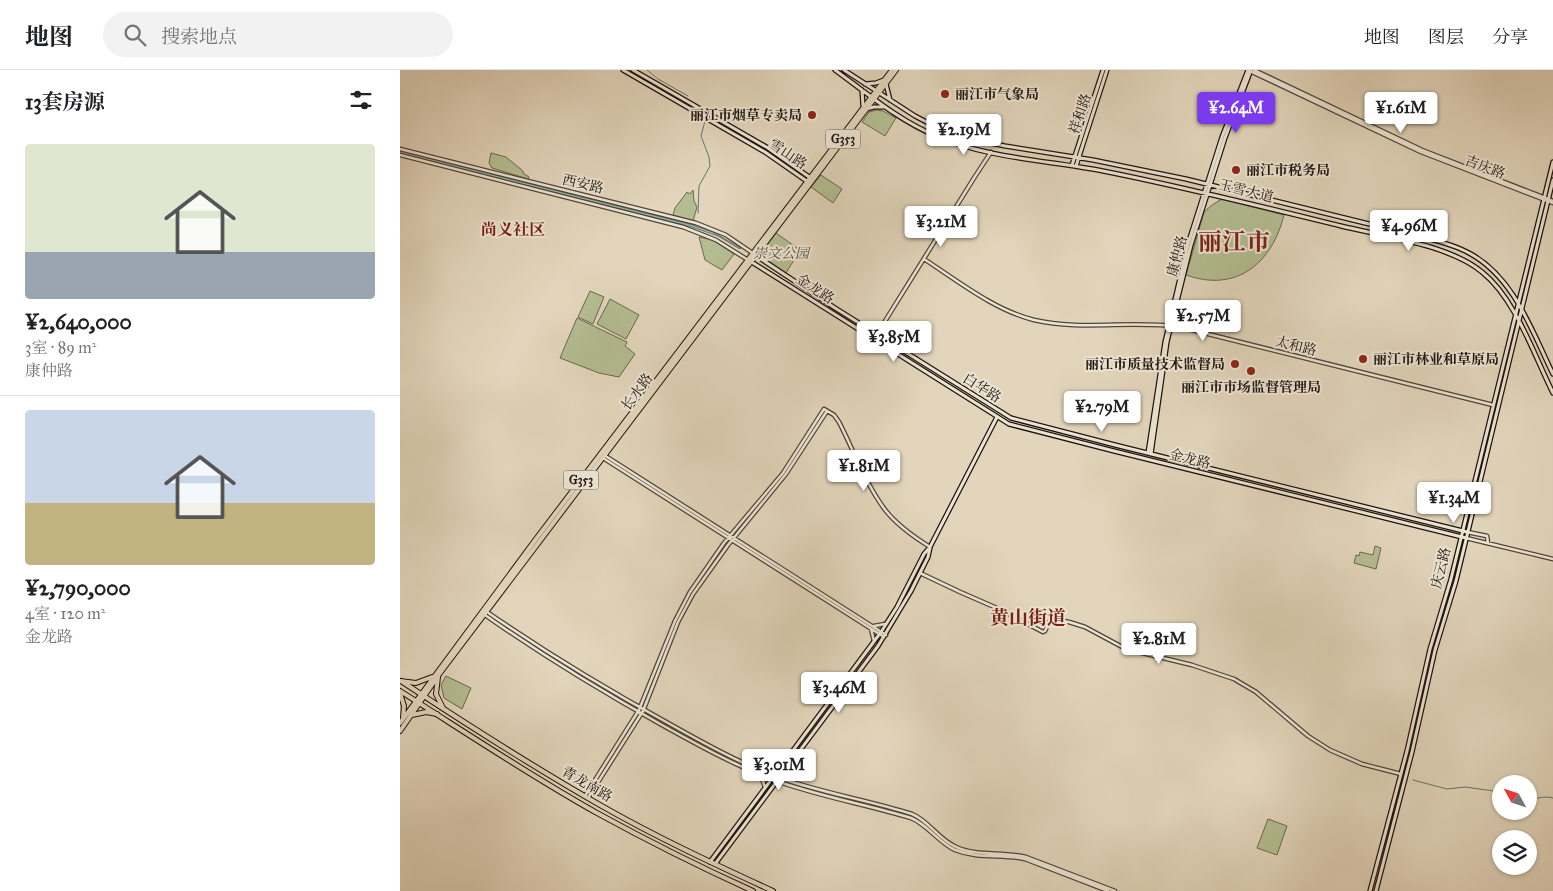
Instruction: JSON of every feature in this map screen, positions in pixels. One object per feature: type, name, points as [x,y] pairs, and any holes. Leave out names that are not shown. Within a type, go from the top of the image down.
[{"type":"main road","name":"雪山路","points":[[623,70],[810,180]]},
{"type":"main road","name":"雪山路","points":[[633,70],[763,145],[810,180]]},
{"type":"main road","name":"玉雪大道","points":[[835,70],[910,124],[965,147],[1074,166],[1206,193],[1450,253],[1469,262],[1487,276],[1500,290],[1515,315],[1553,393]]},
{"type":"main road","name":"玉雪大道","points":[[844,70],[931,125],[967,138],[1076,157],[1208,185],[1452,246],[1473,255],[1492,270],[1506,285],[1518,304],[1553,374]]},
{"type":"main road","name":"长水路","points":[[484,612],[894,70]]},
{"type":"main road","name":"祥和路","points":[[1074,166],[1105,70]]},
{"type":"main road","name":"康仲路","points":[[1149,454],[1169,326],[1208,185],[1250,70]]},
{"type":"main road","points":[[865,84],[885,82],[890,100]]},
{"type":"main road","points":[[862,90],[864,108],[874,106],[885,107]]},
{"type":"main road","name":"庆云路","points":[[1370,891],[1430,649],[1451,580],[1553,162]]},
{"type":"main road","name":"长水路","points":[[754,254],[757,247],[810,180]]},
{"type":"main road","name":"庆云路","points":[[1376,891],[1436,650],[1456,581],[1553,180]]},
{"type":"main road","name":"白华路","points":[[754,254],[790,280],[1003,414],[1052,429]]},
{"type":"main road","name":"长水路","points":[[400,731],[438,673],[749,260]]},
{"type":"main road","name":"金龙路","points":[[749,260],[996,417],[1019,427],[1466,538]]},
{"type":"main road","points":[[713,863],[786,770],[885,636],[920,573],[930,548],[996,417]]},
{"type":"main road","name":"金龙路","points":[[1052,429],[1467,532]]},
{"type":"main road","points":[[713,863],[773,778],[881,633],[924,554],[930,548]]},
{"type":"main road","points":[[400,681],[419,683],[428,680],[438,673]]},
{"type":"main road","points":[[438,673],[436,691],[438,700],[443,708]]},
{"type":"main road","name":"青龙南路","points":[[400,681],[587,797],[713,863],[773,891]]},
{"type":"main road","points":[[400,692],[404,709],[401,722]]},
{"type":"main road","name":"青龙南路","points":[[400,692],[522,769],[597,813],[661,847],[753,891]]},
{"type":"main road","name":"长水路","points":[[401,722],[418,702]]},
{"type":"main road","points":[[410,716],[423,712],[437,714]]},
{"type":"street","name":"吉庆路","points":[[1250,70],[1413,149],[1553,202]]},
{"type":"street","name":"西安路","points":[[400,149],[694,222],[722,233],[754,254]]},
{"type":"street","points":[[877,334],[991,152]]},
{"type":"street","name":"西安路","points":[[400,155],[683,226],[716,240],[749,260]]},
{"type":"street","points":[[746,248],[757,247]]},
{"type":"street","points":[[741,256],[743,266]]},
{"type":"street","name":"太和路","points":[[924,259],[996,304],[1027,318],[1054,323],[1169,326],[1498,406]]},
{"type":"street","points":[[587,797],[641,711],[686,607],[731,538],[783,472],[826,410],[839,422],[867,478],[886,510],[902,528],[930,548]]},
{"type":"street","points":[[610,447],[612,462]]},
{"type":"street","points":[[602,455],[885,636]]},
{"type":"street","points":[[596,465],[612,462]]},
{"type":"street","name":"金龙路","points":[[1467,532],[1487,536],[1488,543]]},
{"type":"street","name":"金龙路","points":[[1466,538],[1553,559]]},
{"type":"street","points":[[920,573],[999,609],[1043,632],[1051,619],[1069,622],[1091,630],[1126,649],[1192,665],[1234,679],[1256,692],[1308,736],[1330,750],[1355,762],[1400,774]]},
{"type":"street","points":[[484,612],[582,679],[703,747],[760,775],[911,818],[925,826],[941,841],[959,851],[980,856],[1025,859],[1108,891]]},
{"type":"street","points":[[871,627],[881,626],[888,621]]},
{"type":"street","points":[[871,627],[874,643]]},
{"type":"street","points":[[641,711],[769,774],[773,778]]},
{"type":"street","points":[[769,774],[780,769]]},
{"type":"street","points":[[786,770],[787,780]]},
{"type":"street","points":[[760,775],[765,782],[765,789]]},
{"type":"street","points":[[778,780],[787,780],[912,814],[925,822],[942,839],[960,848],[980,853],[1013,854],[1026,857],[1115,891]]},
{"type":"street","points":[[771,789],[783,783]]},
{"type":"green space","points":[[877,110],[896,118],[885,136],[862,122],[869,112]]},
{"type":"green space","points":[[491,153],[506,157],[529,177],[528,179],[492,168],[489,163]]},
{"type":"green space","points":[[821,175],[842,189],[833,203],[811,187]]},
{"type":"green space","points":[[693,190],[694,201],[697,207],[693,221],[673,215],[675,208],[687,192],[690,194]]},
{"type":"green space","points":[[1222,199],[1284,215],[1271,247],[1250,270],[1236,277],[1221,280],[1204,280],[1186,275],[1204,212]]},
{"type":"green space","name":"崇文公园","points":[[776,233],[800,250],[786,273],[771,264],[763,250]]},
{"type":"green space","points":[[699,237],[713,240],[734,254],[722,270],[705,260]]},
{"type":"green space","points":[[590,291],[604,297],[593,324],[578,317]]},
{"type":"green space","points":[[610,299],[639,315],[626,339],[597,324]]},
{"type":"green space","points":[[577,318],[627,342],[625,346],[635,354],[619,377],[599,373],[560,358]]},
{"type":"green space","points":[[1375,546],[1381,548],[1376,569],[1354,563],[1356,555],[1359,556],[1360,552],[1373,555]]},
{"type":"green space","points":[[446,676],[471,688],[462,709],[444,698],[441,685]]},
{"type":"green space","points":[[1268,819],[1287,826],[1277,855],[1257,848]]},
{"type":"water","points":[[400,151],[693,225],[713,232],[741,248],[718,236],[692,227],[400,154]]},
{"type":"waterway","points":[[647,70],[658,79],[688,96]]},
{"type":"waterway","points":[[698,213],[699,186],[710,166],[709,157],[701,136],[705,121]]},
{"type":"waterway","points":[[883,342],[895,350]]},
{"type":"waterway","points":[[1413,780],[1447,789],[1465,787],[1492,791]]},
{"type":"waterway","points":[[1538,798],[1553,798]]},
{"type":"place","name":"丽江市气象局","points":[[945,94]]},
{"type":"place","name":"丽江市烟草专卖局","points":[[812,115]]},
{"type":"place","name":"丽江市税务局","points":[[1236,170]]},
{"type":"place","name":"丽江市林业和草原局","points":[[1363,359]]},
{"type":"place","name":"丽江市质量技术监督局","points":[[1235,364]]},
{"type":"place","name":"丽江市市场监督管理局","points":[[1251,371]]},
{"type":"district","name":"尚义社区","points":[[513,229]]},
{"type":"district","name":"丽江市","points":[[1234,242]]},
{"type":"district","name":"黄山街道","points":[[1028,617]]}]
